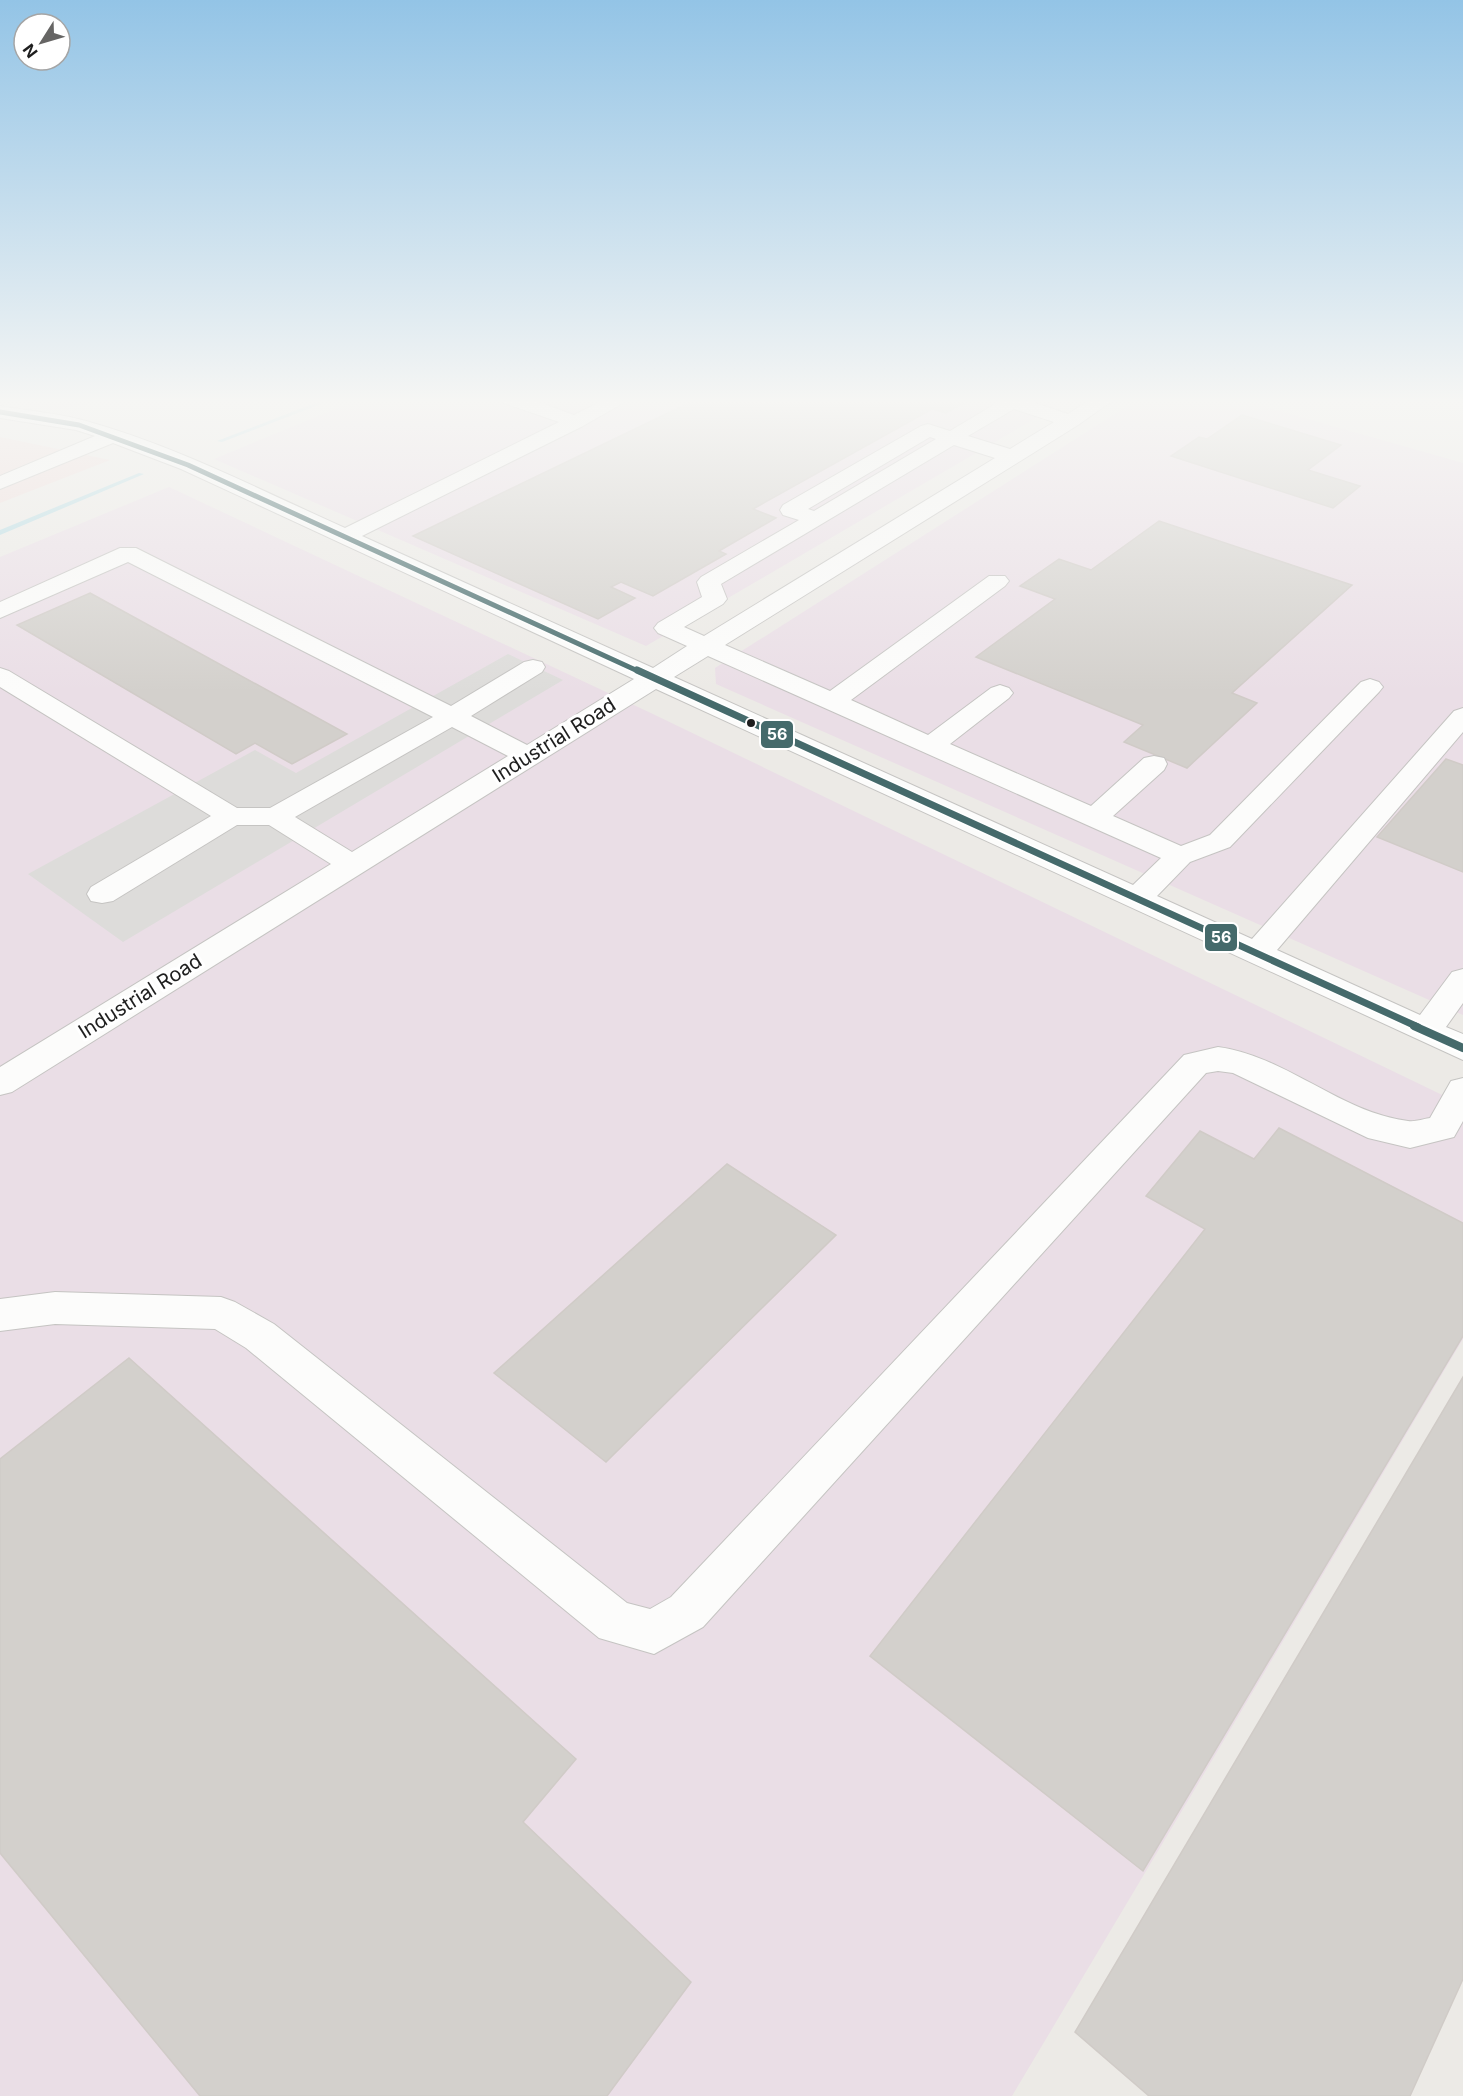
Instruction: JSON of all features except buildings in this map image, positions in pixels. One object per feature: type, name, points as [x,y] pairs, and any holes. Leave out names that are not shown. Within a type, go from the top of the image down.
[{"type":"street","points":[[255,496],[1463,1048]]},
{"type":"street","points":[[344,537],[427,496]]},
{"type":"street","points":[[855,496],[709,582],[715,598],[666,628],[1180,856]]},
{"type":"street","name":"Industrial Road","points":[[0,1083],[950,496]]},
{"type":"street","points":[[0,611],[128,553],[529,756]]},
{"type":"street","points":[[832,702],[997,581]]},
{"type":"street","points":[[275,817],[452,717],[533,667]]},
{"type":"street","points":[[0,676],[231,816],[275,817],[353,865]]},
{"type":"street","points":[[1136,899],[1180,856],[1220,841],[1370,687]]},
{"type":"street","points":[[930,746],[1000,693]]},
{"type":"street","points":[[1256,954],[1463,716]]},
{"type":"street","points":[[1094,818],[1154,764]]},
{"type":"street","points":[[102,894],[231,816]]},
{"type":"street","points":[[1425,1031],[1463,980]]},
{"type":"street","points":[[0,1315],[55,1308],[221,1314],[260,1336],[615,1622],[654,1632],[687,1612],[1196,1064],[1218,1059],[1240,1062],[1368,1125],[1410,1135],[1442,1128],[1463,1090]]},
{"type":"shaded area","points":[[0,496],[18,496],[0,503]]},
{"type":"shaded area","points":[[148,496],[188,496],[655,715],[1463,1105],[1463,1339],[1012,2096],[0,2096],[0,557]]},
{"type":"shaded area","points":[[299,496],[903,496],[646,646]]},
{"type":"shaded area","points":[[986,496],[1463,496],[1463,1015],[716,684],[715,668]]},
{"type":"shaded area","points":[[508,654],[563,680],[123,942],[28,874],[255,750],[296,773]]},
{"type":"waterway","points":[[0,533],[89,496]]},
{"type":"transit line","name":"56","points":[[255,496],[1463,1048]]}]
